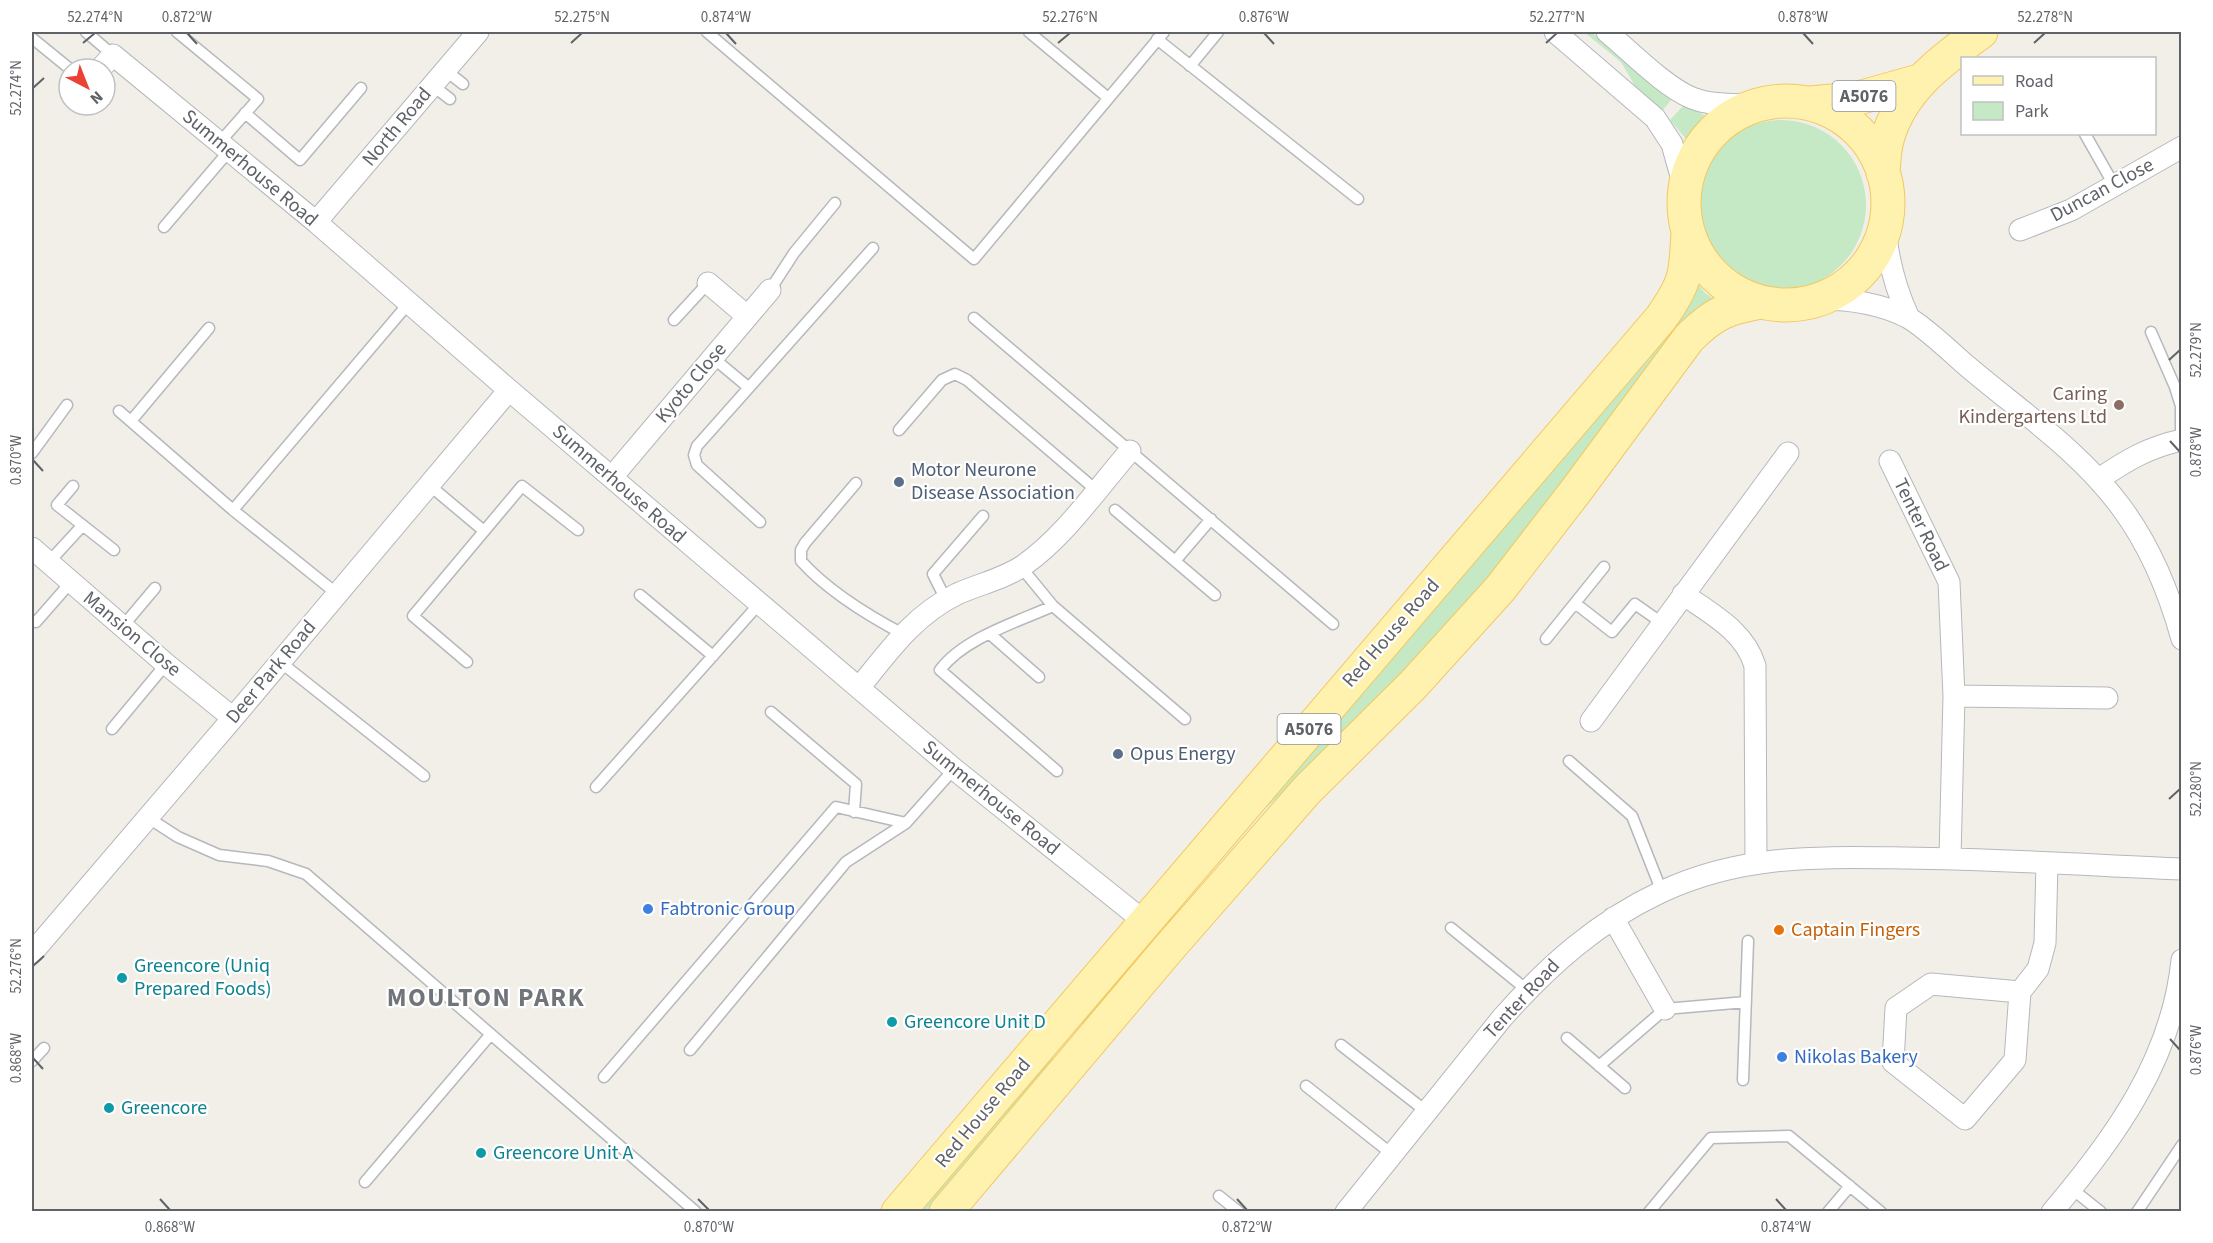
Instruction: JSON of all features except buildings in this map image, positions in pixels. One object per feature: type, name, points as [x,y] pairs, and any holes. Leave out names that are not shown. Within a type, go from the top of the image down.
[{"type":"main road","name":"A5076","points":[[1883,173],[1886,142],[1894,120],[1919,81],[1982,32]]},
{"type":"main road","name":"A5076","points":[[1808,103],[1855,99],[1919,81]]},
{"type":"main road","points":[[1791,101],[1808,103],[1833,113],[1855,128],[1872,149],[1883,173],[1888,210],[1885,228],[1878,247],[1861,271],[1838,290],[1820,299],[1800,304],[1780,305],[1761,302],[1741,295],[1723,284],[1708,269],[1696,251],[1688,232],[1684,211],[1684,190],[1697,153],[1722,123],[1756,105],[1791,101]]},
{"type":"main road","name":"Red House Road","points":[[898,1212],[1661,318],[1680,288],[1686,272],[1688,232]]},
{"type":"main road","points":[[946,1212],[1307,789],[1413,685],[1500,589],[1689,338],[1705,322],[1730,308],[1761,302]]},
{"type":"main road","points":[[1145,922],[1164,924],[1179,918],[1266,819],[1307,789]]},
{"type":"street","name":"North Road","points":[[316,222],[478,32]]},
{"type":"street","points":[[1555,32],[1655,118],[1672,144],[1684,190]]},
{"type":"street","points":[[1608,32],[1668,83],[1690,97],[1713,104],[1756,105]]},
{"type":"street","name":"Summerhouse Road","points":[[117,69],[224,147],[316,222],[408,304],[954,769],[1145,922]]},
{"type":"street","name":"Duncan Close","points":[[2020,230],[2071,210],[2181,147]]},
{"type":"street","points":[[1885,228],[1888,259],[1896,291],[1910,318]]},
{"type":"street","points":[[708,283],[747,316]]},
{"type":"street","name":"Kyoto Close","points":[[612,477],[770,290]]},
{"type":"street","points":[[1820,299],[1866,302],[1910,318],[2073,454],[2099,479],[2123,509],[2148,550],[2164,584],[2181,639]]},
{"type":"street","name":"Deer Park Road","points":[[34,944],[233,718],[509,390]]},
{"type":"street","points":[[2099,479],[2149,448],[2181,440]]},
{"type":"street","points":[[860,688],[903,634],[925,613],[946,600],[1021,567],[1043,551],[1130,451]]},
{"type":"street","points":[[1590,721],[1788,453]]},
{"type":"street","name":"Tenter Road","points":[[1890,461],[1949,582],[1954,696],[1950,858]]},
{"type":"street","name":"Mansion Close","points":[[32,548],[166,664],[233,718]]},
{"type":"street","points":[[1683,594],[1733,630],[1747,644],[1755,666],[1756,862]]},
{"type":"street","points":[[1954,696],[2107,698]]},
{"type":"street","name":"Tenter Road","points":[[1346,1212],[1527,990],[1588,934],[1662,892],[1716,872],[1756,862],[1809,857],[1950,858],[2181,869]]},
{"type":"street","points":[[2020,992],[1931,984],[1896,1008],[1893,1062],[1965,1119],[2015,1060],[2020,992],[2038,969],[2044,943],[2047,863]]},
{"type":"street","points":[[1613,918],[1665,1009]]},
{"type":"street","points":[[2052,1212],[2103,1150],[2126,1116],[2176,1025],[2181,960]]},
{"type":"lane","points":[[86,32],[104,57]]},
{"type":"lane","points":[[164,227],[224,147],[245,113],[258,99],[177,32]]},
{"type":"lane","points":[[707,32],[974,259],[1161,35],[1190,66],[1358,199]]},
{"type":"lane","points":[[1029,32],[1107,97]]},
{"type":"lane","points":[[1190,66],[1218,32]]},
{"type":"lane","points":[[32,38],[57,58]]},
{"type":"lane","points":[[439,78],[463,84]]},
{"type":"lane","points":[[439,78],[450,99]]},
{"type":"lane","points":[[245,113],[300,160],[361,88]]},
{"type":"lane","points":[[2086,135],[2114,185]]},
{"type":"lane","points":[[770,290],[794,253],[835,203]]},
{"type":"lane","points":[[760,522],[697,465],[694,455],[704,437],[873,248]]},
{"type":"lane","points":[[674,320],[708,283]]},
{"type":"lane","points":[[233,510],[408,304]]},
{"type":"lane","points":[[974,318],[1333,624]]},
{"type":"lane","points":[[131,421],[209,328]]},
{"type":"lane","points":[[2151,332],[2181,406],[2181,440]]},
{"type":"lane","points":[[712,357],[748,387]]},
{"type":"lane","points":[[899,430],[942,380],[948,375],[955,374],[967,380],[1096,490]]},
{"type":"lane","points":[[32,453],[67,405]]},
{"type":"lane","points":[[119,411],[233,510],[336,593]]},
{"type":"lane","points":[[856,483],[805,543],[801,550],[801,561],[850,602],[903,634]]},
{"type":"lane","points":[[428,484],[484,531]]},
{"type":"lane","points":[[73,486],[57,505],[114,550]]},
{"type":"lane","points":[[467,662],[413,616],[484,531],[522,486],[578,530]]},
{"type":"lane","points":[[1115,510],[1215,595]]},
{"type":"lane","points":[[946,600],[933,574],[983,516]]},
{"type":"lane","points":[[1175,561],[1210,519]]},
{"type":"lane","points":[[48,562],[82,526]]},
{"type":"lane","points":[[1021,567],[1053,606],[1185,719]]},
{"type":"lane","points":[[1546,639],[1604,567]]},
{"type":"lane","points":[[36,622],[71,582]]},
{"type":"lane","points":[[123,626],[155,588]]},
{"type":"lane","points":[[640,595],[713,656]]},
{"type":"lane","points":[[1575,603],[1612,632],[1635,604],[1662,624]]},
{"type":"lane","points":[[596,787],[759,604]]},
{"type":"lane","points":[[1053,606],[963,648],[949,658],[940,670],[1057,771]]},
{"type":"lane","points":[[990,634],[1040,677]]},
{"type":"lane","points":[[279,661],[424,776]]},
{"type":"lane","points":[[112,729],[166,664]]},
{"type":"lane","points":[[771,712],[856,784],[854,812]]},
{"type":"lane","points":[[1569,761],[1632,816],[1662,892]]},
{"type":"lane","points":[[690,1050],[846,862],[906,823],[954,769]]},
{"type":"lane","points":[[604,1077],[836,807],[906,823]]},
{"type":"lane","points":[[147,817],[178,837],[219,855],[268,861],[306,874],[696,1212]]},
{"type":"lane","points":[[1451,928],[1527,990]]},
{"type":"lane","points":[[1743,1080],[1748,942]]},
{"type":"lane","points":[[1599,1066],[1665,1009],[1746,1002]]},
{"type":"lane","points":[[365,1182],[491,1034]]},
{"type":"lane","points":[[1567,1038],[1625,1088]]},
{"type":"lane","points":[[1341,1045],[1428,1112]]},
{"type":"lane","points":[[32,1061],[44,1048]]},
{"type":"lane","points":[[1306,1086],[1393,1155]]},
{"type":"lane","points":[[1648,1212],[1711,1138],[1789,1136],[1881,1212]]},
{"type":"lane","points":[[2137,1212],[2181,1145]]},
{"type":"lane","points":[[1828,1212],[1850,1186]]},
{"type":"lane","points":[[2072,1189],[2101,1212]]},
{"type":"lane","points":[[1219,1196],[1239,1212]]},
{"type":"green space","points":[[1584,32],[1591,32],[1671,100],[1662,111],[1638,91],[1621,62]]},
{"type":"green space","points":[[1684,105],[1706,116],[1687,140],[1670,120]]},
{"type":"green space","points":[[1781,120],[1813,127],[1841,145],[1859,173],[1866,205],[1859,237],[1841,265],[1813,283],[1781,290],[1749,283],[1721,265],[1703,237],[1696,205],[1703,173],[1721,145],[1749,127]]},
{"type":"green space","points":[[1697,283],[1716,301],[1681,330],[1672,323]]},
{"type":"green space","points":[[1665,331],[1674,339],[1517,548],[1332,750],[1261,812],[1183,904],[1179,900]]},
{"type":"green space","points":[[1140,949],[1133,976],[1088,1028],[1077,1021]]},
{"type":"green space","points":[[1049,1053],[1056,1062],[931,1211],[913,1212]]},
{"type":"place","name":"Caring Kindergartens Ltd","points":[[2119,405]]},
{"type":"place","name":"Motor Neurone Disease Association","points":[[899,482]]},
{"type":"place","name":"Opus Energy","points":[[1118,754]]},
{"type":"place","name":"Fabtronic Group","points":[[648,909]]},
{"type":"place","name":"Captain Fingers","points":[[1779,930]]},
{"type":"place","name":"Greencore (Uniq Prepared Foods)","points":[[122,978]]},
{"type":"place","name":"Greencore Unit D","points":[[892,1022]]},
{"type":"place","name":"Nikolas Bakery","points":[[1782,1057]]},
{"type":"place","name":"Greencore","points":[[109,1108]]},
{"type":"place","name":"Greencore Unit A","points":[[481,1153]]},
{"type":"district","name":"MOULTON PARK","points":[[486,997]]}]
